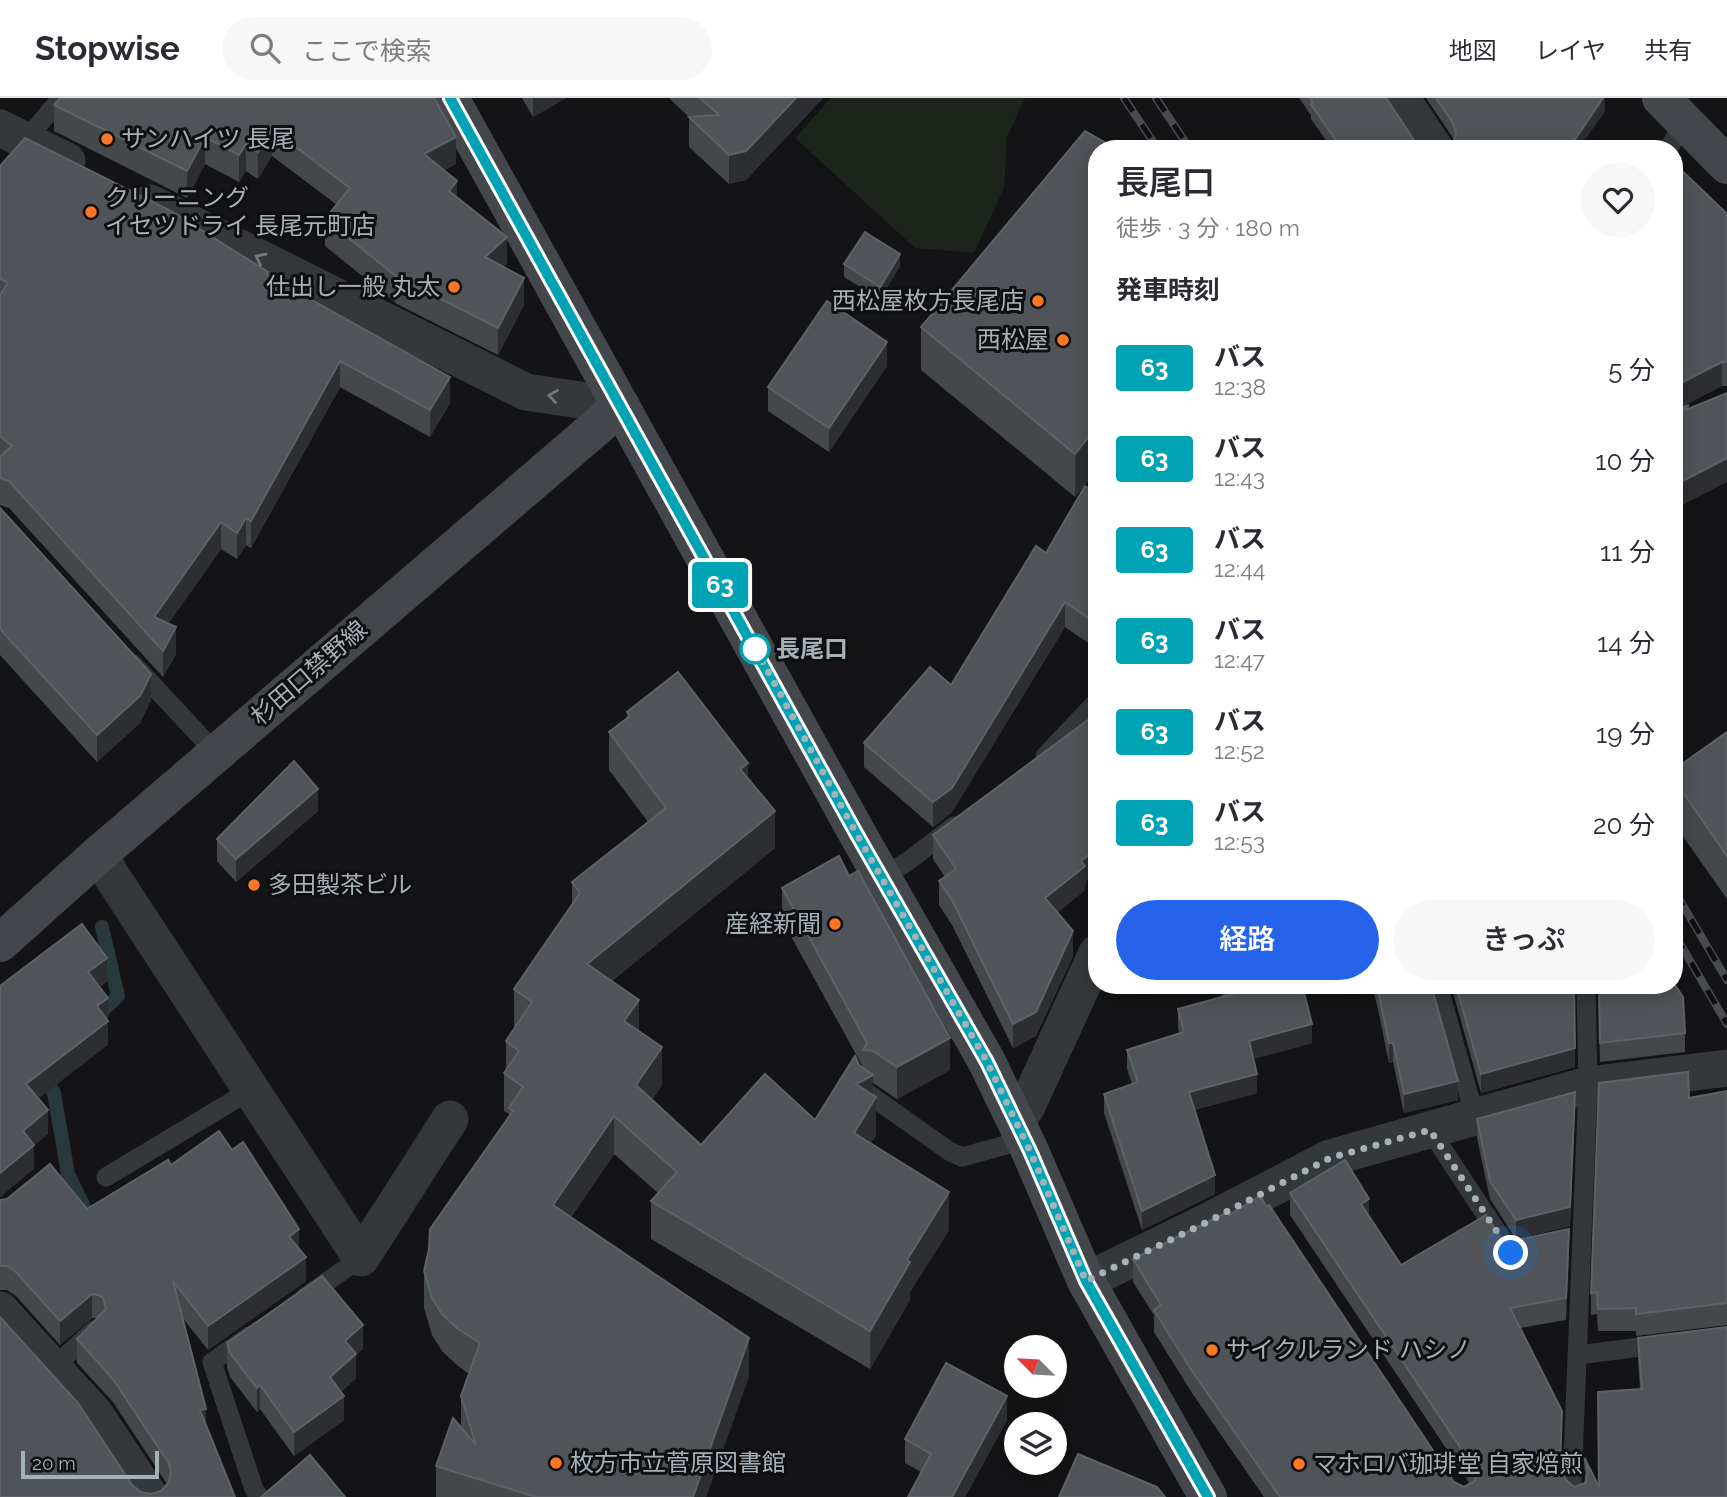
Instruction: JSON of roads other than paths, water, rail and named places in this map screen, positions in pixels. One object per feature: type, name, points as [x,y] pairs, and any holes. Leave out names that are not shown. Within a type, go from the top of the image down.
[{"type":"main road","points":[[450,98],[987,1062],[1086,1281],[1208,1497]]},
{"type":"main road","points":[[1672,123],[1727,165]]},
{"type":"main road","name":"杉田口禁野線","points":[[0,943],[98,855],[621,406]]},
{"type":"street","points":[[1401,98],[1429,140]]},
{"type":"street","points":[[13,134],[526,393],[621,406]]},
{"type":"street","points":[[98,855],[361,1258],[450,1119]]},
{"type":"street","points":[[1020,1131],[1027,1105],[1088,973]]},
{"type":"street","points":[[1086,1281],[1264,1199],[1330,1158],[1588,1085],[1727,1068]]},
{"type":"street","points":[[0,1310],[95,1414],[150,1497]]},
{"type":"lane","points":[[13,134],[61,98]]},
{"type":"lane","points":[[119,648],[216,753]]},
{"type":"lane","points":[[1028,769],[1050,753],[1088,711]]},
{"type":"lane","points":[[882,877],[907,862],[973,812]]},
{"type":"lane","points":[[1441,994],[1475,1117]]},
{"type":"lane","points":[[1576,1497],[1572,1484],[1588,1085],[1586,994]]},
{"type":"lane","points":[[106,1177],[251,1090]]},
{"type":"lane","points":[[867,1093],[949,1151],[962,1157],[1020,1131]]},
{"type":"lane","points":[[1430,1130],[1511,1253],[1534,1247]]},
{"type":"lane","points":[[1558,1242],[1581,1236]]},
{"type":"lane","points":[[292,1306],[361,1258]]},
{"type":"lane","points":[[259,1497],[212,1362],[270,1322]]},
{"type":"lane","points":[[53,1368],[94,1330]]},
{"type":"lane","points":[[1578,1355],[1686,1342]]},
{"type":"waterway","points":[[95,1018],[118,996],[102,927]]},
{"type":"waterway","points":[[44,1073],[54,1093],[68,1174],[90,1219]]},
{"type":"railway","points":[[1124,98],[1152,140]]},
{"type":"railway","points":[[1156,98],[1184,140]]},
{"type":"railway","points":[[1683,906],[1727,980]]},
{"type":"railway","points":[[1683,949],[1727,1024]]},
{"type":"place","name":"サンハイツ 長尾","points":[[107,139]]},
{"type":"place","name":"クリーニング イセツドライ 長尾元町店","points":[[91,212]]},
{"type":"place","name":"仕出し一般 丸太","points":[[454,287]]},
{"type":"place","name":"西松屋枚方長尾店","points":[[1038,301]]},
{"type":"place","name":"西松屋","points":[[1063,340]]},
{"type":"place","name":"長尾口","points":[[755,649]]},
{"type":"place","name":"多田製茶ビル","points":[[254,885]]},
{"type":"place","name":"産経新聞","points":[[835,924]]},
{"type":"place","name":"サイクルランド ハシノ","points":[[1212,1350]]},
{"type":"place","name":"枚方市立菅原図書館","points":[[556,1463]]},
{"type":"place","name":"マホロバ珈琲堂 自家焙煎","points":[[1299,1464]]}]
